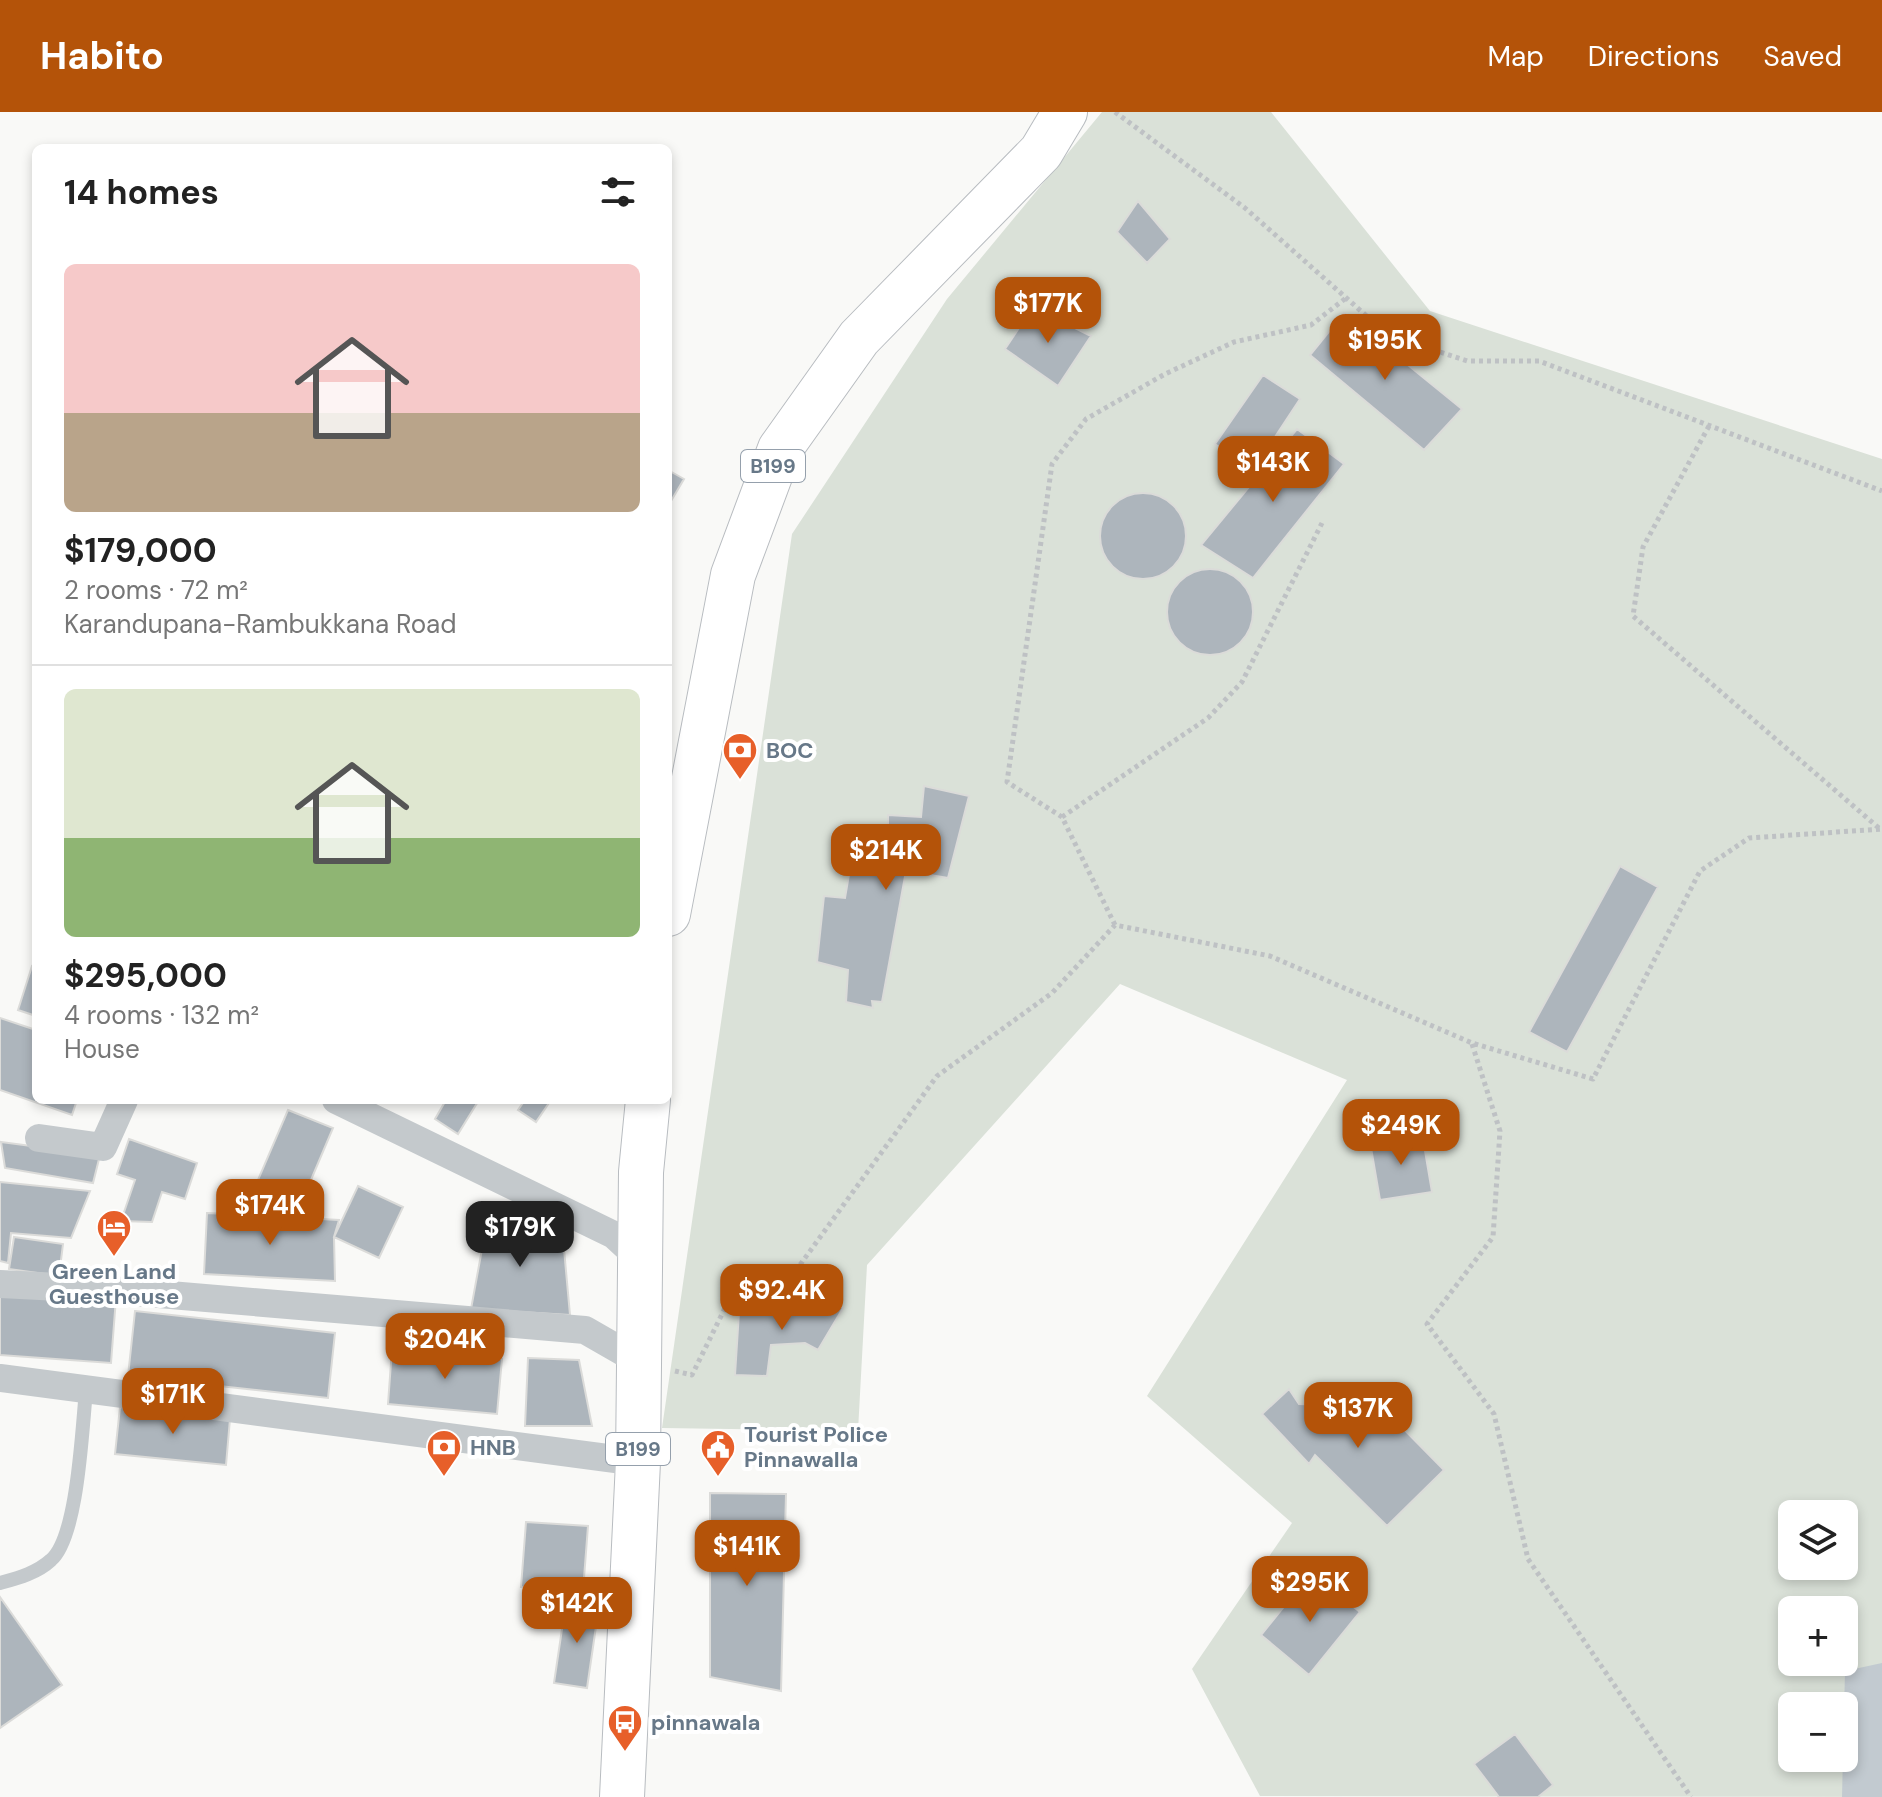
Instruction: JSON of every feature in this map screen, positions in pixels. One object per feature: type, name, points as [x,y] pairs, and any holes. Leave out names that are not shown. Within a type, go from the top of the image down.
[{"type":"main road","name":"B199","points":[[672,893],[733,575],[780,449],[859,338],[1041,152],[1065,112]]},
{"type":"main road","name":"B199","points":[[622,1797],[638,1462],[641,1172],[648,1104]]},
{"type":"street","points":[[39,1138],[103,1147],[122,1104]]},
{"type":"street","points":[[344,1104],[614,1235],[641,1260]]},
{"type":"street","points":[[0,1284],[99,1289],[585,1330],[639,1361]]},
{"type":"street","points":[[0,1378],[638,1462]]},
{"type":"lane","points":[[0,1583],[25,1576],[53,1559],[71,1523],[86,1391]]},
{"type":"path","points":[[1115,112],[1245,208],[1388,335],[1467,361],[1539,361],[1882,491]]},
{"type":"path","points":[[1115,925],[1062,817],[1007,782],[1052,464],[1086,419],[1234,342],[1311,325],[1346,298]]},
{"type":"path","points":[[1709,426],[1643,547],[1633,616],[1881,829]]},
{"type":"path","points":[[1062,817],[1208,718],[1242,682],[1322,523]]},
{"type":"path","points":[[1115,925],[1270,956],[1472,1043],[1593,1079],[1700,871],[1749,838],[1881,829]]},
{"type":"path","points":[[639,1361],[692,1375],[726,1306],[781,1291],[937,1076],[1052,993],[1115,925]]},
{"type":"path","points":[[1472,1043],[1500,1131],[1493,1237],[1427,1324],[1494,1414],[1528,1559],[1691,1797]]},
{"type":"shaded area","points":[[1102,112],[1271,112],[1430,311],[1882,459],[1882,1797],[1260,1796],[1192,1669],[1292,1523],[1147,1396],[1347,1080],[1120,984],[867,1265],[858,1431],[662,1428],[792,534],[947,299]]},
{"type":"shaded area","points":[[1882,1663],[1882,1797],[1842,1797],[1843,1772],[1858,1772],[1858,1692],[1844,1692],[1845,1676],[1858,1676],[1858,1668]]},
{"type":"building","points":[[1138,201],[1170,239],[1147,263],[1117,232]]},
{"type":"building","points":[[1033,307],[1091,336],[1058,386],[1005,349]]},
{"type":"building","points":[[1344,313],[1462,409],[1424,450],[1310,355]]},
{"type":"building","points":[[1263,375],[1300,399],[1252,472],[1215,444]]},
{"type":"building","points":[[1297,429],[1344,464],[1253,578],[1201,545]]},
{"type":"building","points":[[672,472],[684,479],[672,499]]},
{"type":"building","points":[[1143,493],[1167,500],[1179,512],[1186,536],[1179,560],[1167,572],[1143,579],[1119,572],[1107,560],[1100,536],[1107,512],[1119,500]]},
{"type":"building","points":[[1202,569],[1218,569],[1241,581],[1250,595],[1253,612],[1250,629],[1241,643],[1218,655],[1202,655],[1186,648],[1174,636],[1167,620],[1167,604],[1174,588],[1186,576]]},
{"type":"building","points":[[924,786],[969,796],[948,878],[906,871],[882,1002],[872,1001],[873,1008],[846,1002],[848,970],[817,962],[824,896],[845,898],[853,851],[870,855],[872,830],[888,833],[888,815],[921,817]]},
{"type":"building","points":[[1620,866],[1658,887],[1567,1052],[1529,1032]]},
{"type":"building","points":[[32,966],[32,1015],[18,1010]]},
{"type":"building","points":[[0,1018],[32,1029],[32,1101],[0,1090]]},
{"type":"building","points":[[40,1104],[76,1104],[72,1115]]},
{"type":"building","points":[[444,1104],[477,1104],[458,1134],[435,1119]]},
{"type":"building","points":[[522,1104],[548,1104],[536,1122],[518,1110]]},
{"type":"building","points":[[288,1110],[333,1128],[297,1213],[252,1194]]},
{"type":"building","points":[[1422,1133],[1432,1192],[1380,1200],[1370,1142]]},
{"type":"building","points":[[129,1139],[197,1163],[185,1199],[162,1192],[152,1222],[121,1221],[135,1180],[117,1174]]},
{"type":"building","points":[[1,1142],[100,1155],[93,1183],[5,1168]]},
{"type":"building","points":[[0,1182],[90,1191],[71,1238],[11,1233],[8,1263],[0,1261]]},
{"type":"building","points":[[358,1186],[403,1207],[379,1258],[334,1237]]},
{"type":"building","points":[[504,1210],[539,1215],[539,1248],[564,1249],[570,1315],[471,1309],[487,1222]]},
{"type":"building","points":[[207,1213],[339,1220],[334,1237],[335,1281],[204,1274]]},
{"type":"building","points":[[14,1237],[63,1244],[59,1276],[9,1269]]},
{"type":"building","points":[[0,1289],[116,1298],[111,1363],[0,1355]]},
{"type":"building","points":[[812,1290],[843,1308],[818,1350],[805,1343],[771,1345],[767,1376],[735,1375],[739,1312],[797,1309]]},
{"type":"building","points":[[135,1311],[335,1333],[328,1398],[128,1376]]},
{"type":"building","points":[[392,1349],[502,1359],[497,1414],[388,1404]]},
{"type":"building","points":[[528,1358],[579,1360],[592,1426],[525,1426]]},
{"type":"building","points":[[1289,1389],[1299,1404],[1327,1405],[1329,1395],[1348,1398],[1353,1409],[1360,1399],[1375,1411],[1379,1404],[1444,1470],[1387,1526],[1315,1455],[1309,1464],[1262,1414]]},
{"type":"building","points":[[120,1407],[230,1419],[226,1465],[115,1454]]},
{"type":"building","points":[[710,1493],[786,1494],[781,1691],[710,1677]]},
{"type":"building","points":[[526,1522],[588,1526],[583,1591],[521,1587]]},
{"type":"building","points":[[1311,1573],[1360,1612],[1309,1675],[1261,1635]]},
{"type":"building","points":[[0,1597],[62,1685],[0,1728]]},
{"type":"building","points":[[566,1602],[599,1606],[587,1688],[554,1683]]},
{"type":"building","points":[[1515,1734],[1553,1785],[1538,1797],[1499,1797],[1474,1764]]},
{"type":"place","name":"BOC","points":[[740,781]]},
{"type":"place","name":"Green Land Guesthouse","points":[[114,1258]]},
{"type":"place","name":"HNB","points":[[444,1478]]},
{"type":"place","name":"Tourist Police Pinnawalla","points":[[718,1478]]},
{"type":"place","name":"pinnawala","points":[[625,1753]]}]
